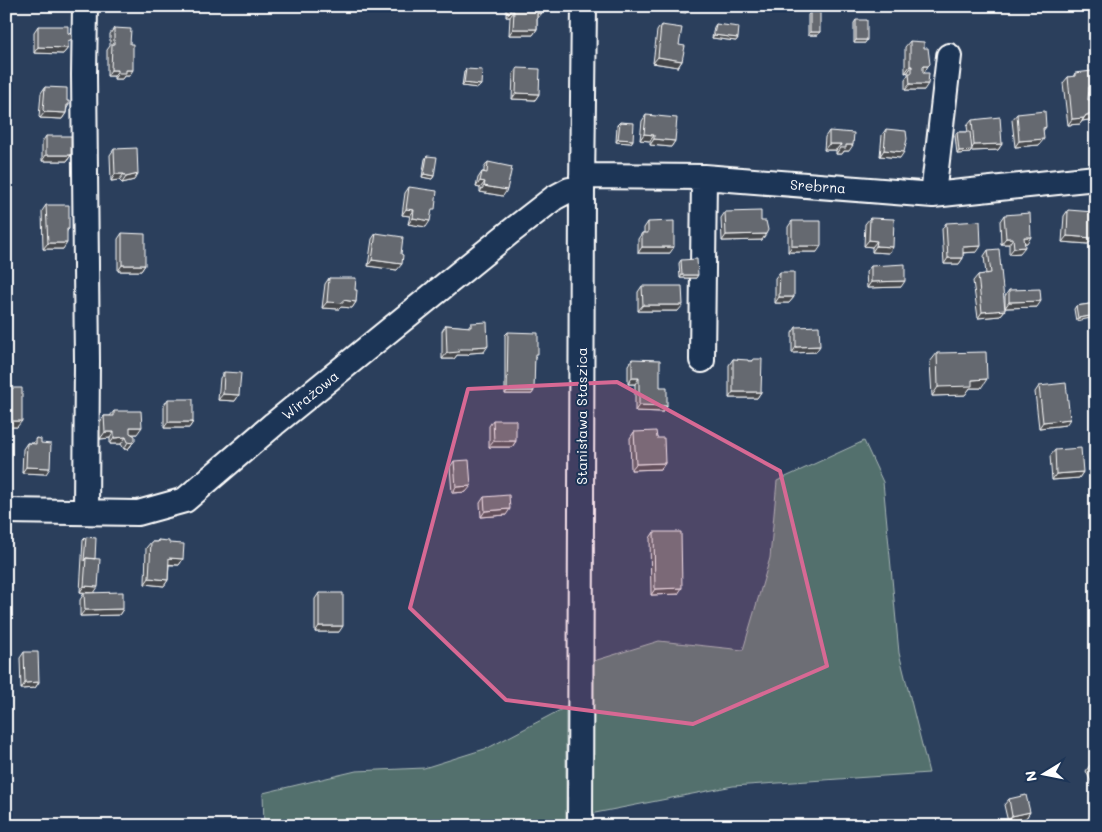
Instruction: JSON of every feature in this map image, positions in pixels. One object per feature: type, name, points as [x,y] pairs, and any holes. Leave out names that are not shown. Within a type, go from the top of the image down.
[{"type":"street","points":[[85,6],[86,512]]},
{"type":"street","name":"Stanisława Staszica","points":[[580,826],[584,6]]},
{"type":"street","points":[[933,195],[949,56]]},
{"type":"street","points":[[702,360],[704,177]]},
{"type":"street","name":"Srebrna","points":[[582,182],[704,177],[933,195],[1096,178]]},
{"type":"street","name":"Wirażowa","points":[[6,511],[138,513],[185,500],[274,424],[509,233],[554,198],[582,182]]},
{"type":"highlighted area","points":[[617,382],[780,471],[827,666],[693,724],[506,700],[410,608],[468,389]]},
{"type":"green space","points":[[864,441],[883,482],[899,653],[929,773],[733,786],[585,815],[584,664],[659,641],[743,650],[770,558],[777,481]]},
{"type":"green space","points":[[566,707],[566,826],[264,826],[263,793],[356,771],[424,768],[488,748]]},
{"type":"building","points":[[510,6],[542,6],[542,13],[537,13],[537,29],[513,29],[514,11],[510,11]]},
{"type":"building","points":[[810,12],[820,12],[820,32],[810,32]]},
{"type":"building","points":[[856,20],[867,20],[867,40],[856,40]]},
{"type":"building","points":[[716,24],[739,27],[738,38],[714,35]]},
{"type":"building","points":[[661,25],[682,28],[679,45],[685,46],[682,61],[658,57]]},
{"type":"building","points":[[38,26],[68,26],[68,33],[72,35],[72,39],[68,41],[68,48],[38,47]]},
{"type":"building","points":[[114,28],[131,29],[130,44],[133,44],[133,70],[126,70],[126,73],[118,73],[118,70],[111,70]]},
{"type":"building","points":[[910,41],[924,42],[924,48],[928,48],[930,64],[923,66],[923,73],[929,73],[928,84],[910,84],[909,73],[912,73],[912,66],[910,66]]},
{"type":"building","points":[[517,68],[540,69],[539,94],[516,93]]},
{"type":"building","points":[[466,69],[482,70],[481,85],[464,83]]},
{"type":"building","points":[[1092,71],[1094,87],[1089,87],[1088,100],[1096,99],[1096,114],[1072,119],[1068,77],[1075,76],[1075,73]]},
{"type":"building","points":[[45,87],[67,88],[67,101],[69,101],[69,105],[67,105],[66,113],[45,112],[43,110]]},
{"type":"building","points":[[1045,111],[1046,127],[1043,128],[1044,139],[1019,141],[1017,114]]},
{"type":"building","points":[[646,115],[677,118],[675,141],[654,139],[654,135],[644,134]]},
{"type":"building","points":[[1000,117],[1002,144],[974,145],[972,120]]},
{"type":"building","points":[[620,122],[634,123],[633,140],[618,139]]},
{"type":"building","points":[[886,129],[906,131],[907,139],[904,152],[884,150]]},
{"type":"building","points":[[829,131],[854,133],[853,145],[846,145],[846,148],[840,148],[841,144],[829,144]]},
{"type":"building","points":[[957,132],[970,132],[972,150],[959,151]]},
{"type":"building","points":[[46,136],[71,136],[71,155],[46,155]]},
{"type":"building","points":[[137,148],[138,174],[126,177],[124,174],[115,174],[114,149]]},
{"type":"building","points":[[427,156],[437,157],[434,176],[424,174]]},
{"type":"building","points":[[488,162],[512,167],[507,190],[484,186],[485,182],[480,181],[482,172],[487,173]]},
{"type":"building","points":[[409,187],[437,191],[435,209],[432,209],[430,221],[413,218],[414,210],[406,209]]},
{"type":"building","points":[[46,205],[69,205],[67,243],[48,243]]},
{"type":"building","points":[[1068,210],[1094,212],[1093,238],[1067,236]]},
{"type":"building","points":[[761,211],[761,221],[766,221],[768,230],[766,234],[726,235],[725,212]]},
{"type":"building","points":[[1030,213],[1031,237],[1024,237],[1025,247],[1014,248],[1013,238],[1006,238],[1004,215]]},
{"type":"building","points":[[870,218],[894,219],[893,247],[876,246],[877,241],[869,240]]},
{"type":"building","points":[[674,221],[674,247],[642,247],[642,233],[648,233],[648,222]]},
{"type":"building","points":[[792,221],[821,221],[821,246],[792,246]]},
{"type":"building","points":[[980,221],[981,246],[963,247],[963,258],[948,258],[946,223]]},
{"type":"building","points":[[122,233],[145,234],[145,265],[122,265]]},
{"type":"building","points":[[376,233],[403,237],[402,264],[372,260]]},
{"type":"building","points":[[999,249],[1005,310],[982,312],[978,275],[991,273],[988,250]]},
{"type":"building","points":[[697,259],[698,275],[682,275],[681,260]]},
{"type":"building","points":[[905,264],[905,281],[871,282],[871,266]]},
{"type":"building","points":[[780,272],[794,272],[794,297],[779,297]]},
{"type":"building","points":[[329,278],[356,278],[356,302],[343,300],[343,303],[327,302]]},
{"type":"building","points":[[642,286],[682,286],[683,305],[643,305]]},
{"type":"building","points":[[1040,289],[1041,301],[1009,302],[1009,290]]},
{"type":"building","points":[[1096,303],[1096,315],[1078,318],[1076,306]]},
{"type":"building","points":[[487,322],[488,346],[459,349],[459,352],[447,353],[446,325],[471,327],[471,323]]},
{"type":"building","points":[[819,326],[820,346],[796,347],[796,327]]},
{"type":"building","points":[[508,332],[538,333],[538,354],[535,354],[534,391],[507,391]]},
{"type":"building","points":[[986,352],[987,379],[972,380],[972,386],[938,387],[937,353]]},
{"type":"building","points":[[632,359],[660,360],[660,387],[667,387],[667,406],[639,405],[639,378],[632,378]]},
{"type":"building","points":[[733,359],[753,361],[753,359],[762,359],[761,392],[733,392]]},
{"type":"building","points":[[224,372],[241,373],[239,395],[223,394]]},
{"type":"building","points":[[1066,383],[1070,419],[1043,422],[1039,386]]},
{"type":"building","points":[[12,388],[22,388],[22,421],[12,421]]},
{"type":"building","points":[[168,399],[193,399],[193,422],[168,422]]},
{"type":"building","points":[[114,411],[141,411],[142,427],[130,427],[130,433],[135,436],[133,443],[128,442],[126,437],[114,438],[114,432],[105,432],[104,416],[114,416]]},
{"type":"building","points":[[493,420],[516,420],[516,441],[494,441]]},
{"type":"building","points":[[656,431],[657,438],[664,438],[665,463],[636,464],[634,432]]},
{"type":"building","points":[[36,438],[41,439],[41,443],[51,444],[50,468],[26,467],[27,443],[36,444]]},
{"type":"building","points":[[1081,448],[1083,472],[1056,474],[1055,450]]},
{"type":"building","points":[[469,460],[471,486],[456,487],[454,461]]},
{"type":"building","points":[[509,495],[510,509],[485,511],[484,497]]},
{"type":"building","points":[[654,532],[681,532],[682,588],[655,589]]},
{"type":"building","points":[[86,537],[96,538],[95,559],[86,558],[84,561]]},
{"type":"building","points":[[158,540],[184,544],[183,559],[169,558],[168,580],[149,578],[151,542],[158,542]]},
{"type":"building","points":[[86,558],[100,559],[98,587],[84,586]]},
{"type":"building","points":[[123,592],[123,609],[85,610],[84,593]]},
{"type":"building","points":[[319,593],[343,593],[343,626],[319,626]]},
{"type":"building","points":[[24,652],[38,652],[39,682],[25,683]]},
{"type":"building","points":[[1096,762],[1096,777],[1090,765]]},
{"type":"building","points":[[1026,795],[1030,812],[1012,816],[1009,799]]},
{"type":"building","points":[[737,823],[737,826],[719,826],[718,824]]}]
